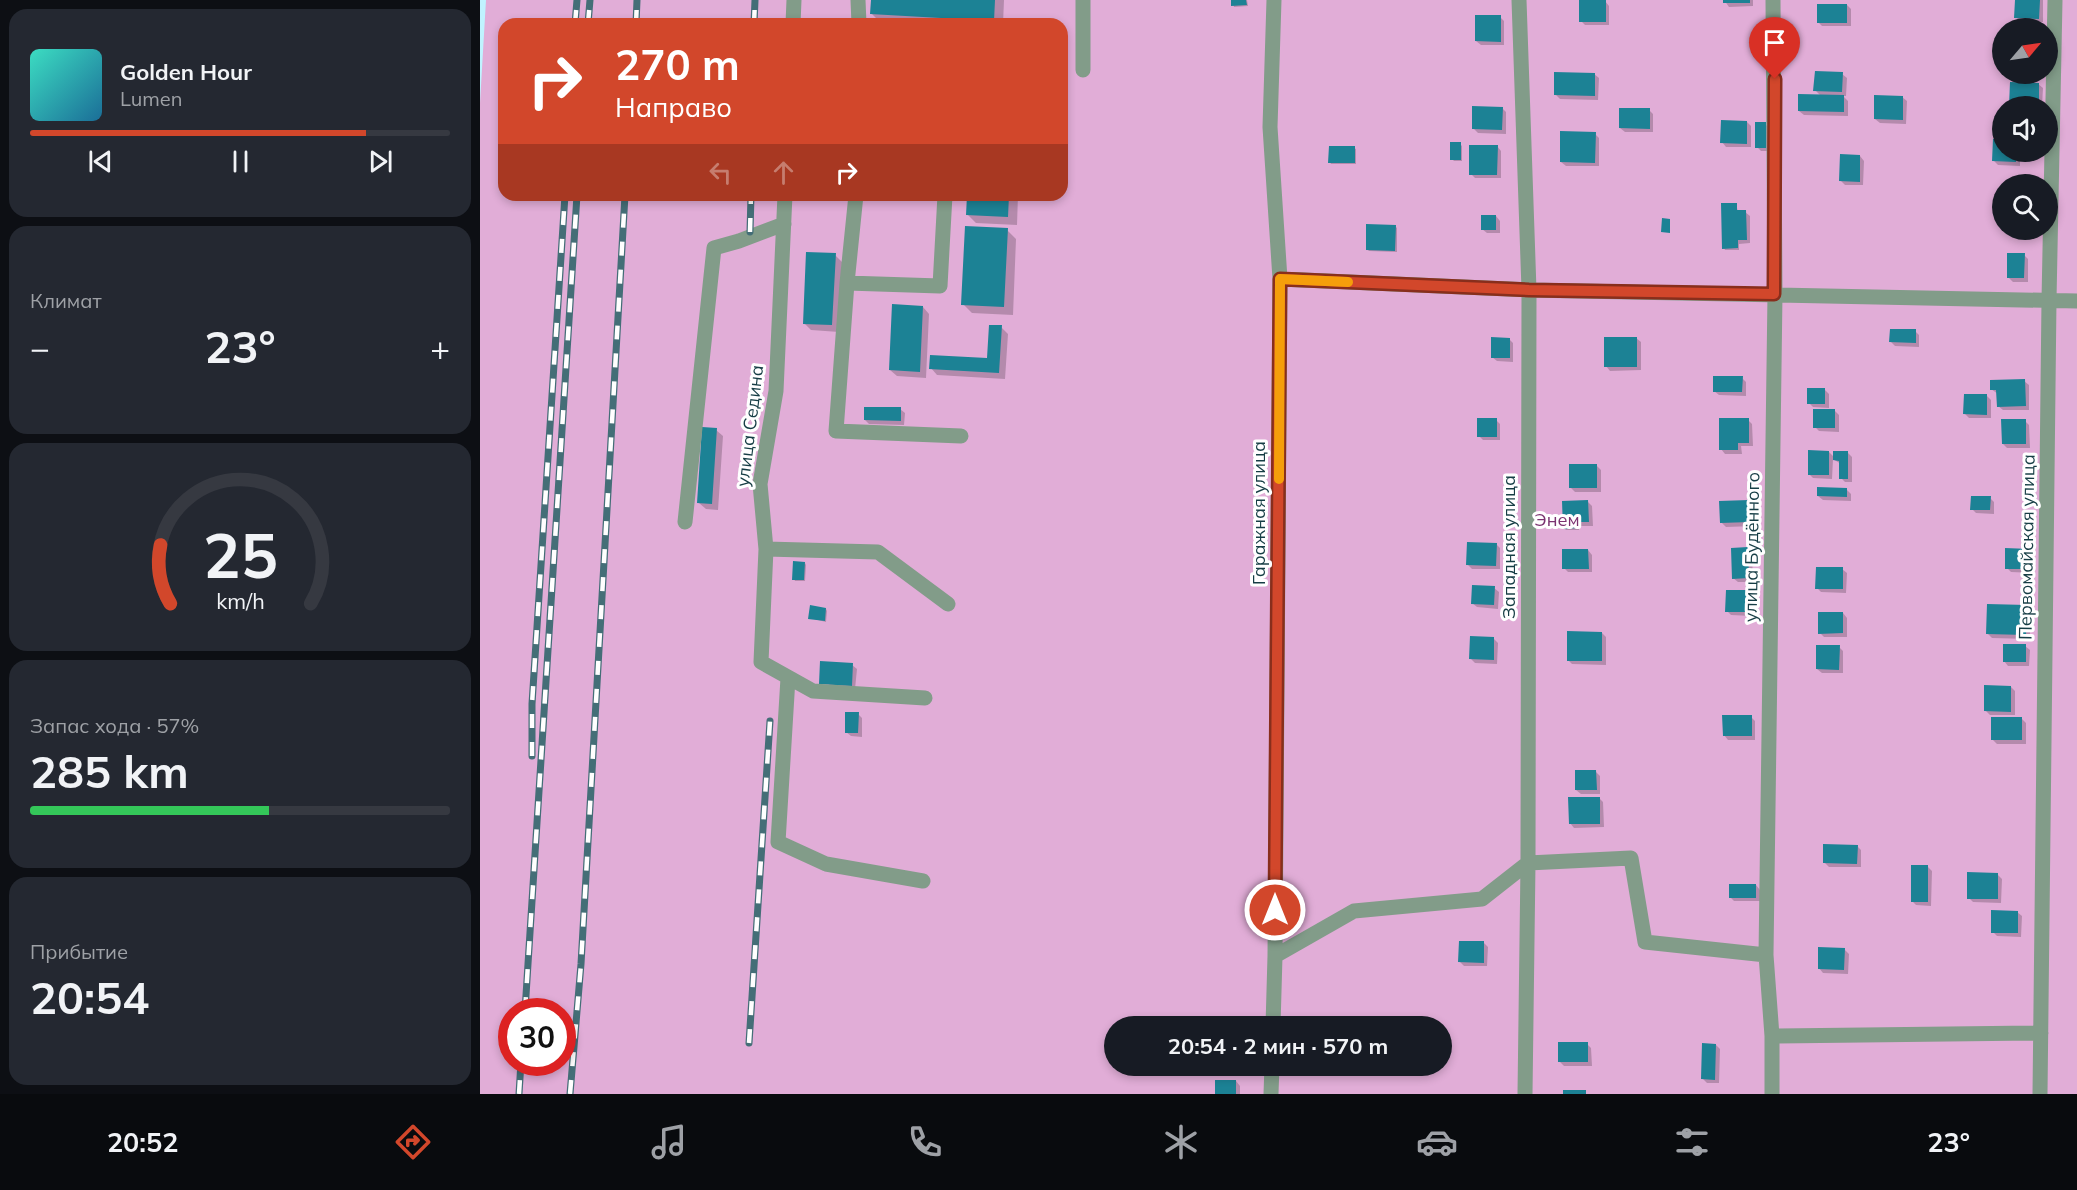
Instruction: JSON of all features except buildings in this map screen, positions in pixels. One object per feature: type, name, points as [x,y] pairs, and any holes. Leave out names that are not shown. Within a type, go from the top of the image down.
[{"type":"street","points":[[793,18],[794,0]]},
{"type":"street","points":[[858,0],[859,18]]},
{"type":"street","points":[[1083,0],[1083,70]]},
{"type":"street","name":"Гаражная улица","points":[[1273,1016],[1280,279],[1270,127],[1274,0]]},
{"type":"street","name":"Западная улица","points":[[1519,0],[1529,290],[1528,862],[1524,1094]]},
{"type":"street","name":"улица Будённого","points":[[1772,1094],[1772,1036],[1766,955],[1774,294],[1773,0]]},
{"type":"street","name":"Первомайская улица","points":[[2040,1094],[2049,300],[2055,0]]},
{"type":"street","name":"улица Седина","points":[[785,201],[776,391],[760,484],[766,549],[761,662],[788,678]]},
{"type":"street","points":[[855,201],[836,431],[961,436]]},
{"type":"street","points":[[847,284],[940,286],[945,201]]},
{"type":"street","points":[[685,522],[714,248],[784,225]]},
{"type":"street","points":[[1280,279],[1529,290],[2077,301]]},
{"type":"street","points":[[766,549],[878,552],[948,604]]},
{"type":"street","points":[[923,881],[826,864],[778,842],[788,678],[813,691],[925,698]]},
{"type":"street","points":[[1275,956],[1354,911],[1482,900],[1528,862],[1631,858],[1645,942],[1766,955]]},
{"type":"street","points":[[1772,1036],[2041,1033]]},
{"type":"street","points":[[1271,1094],[1272,1076]]},
{"type":"green space","name":"Энем","points":[[486,0],[2077,0],[2077,1094],[480,1094],[480,103]]},
{"type":"railway","points":[[576,18],[577,0]]},
{"type":"railway","points":[[588,18],[590,0]]},
{"type":"railway","points":[[636,18],[637,0]]},
{"type":"railway","points":[[754,18],[755,0]]},
{"type":"railway","points":[[532,756],[532,704],[565,201]]},
{"type":"railway","points":[[526,998],[577,201]]},
{"type":"railway","points":[[570,1094],[581,964],[625,201]]},
{"type":"railway","points":[[750,232],[751,201]]},
{"type":"railway","points":[[749,1043],[770,721]]},
{"type":"railway","points":[[519,1094],[520,1076]]},
{"type":"slow traffic","points":[[1279,479],[1280,279],[1348,282]]},
{"type":"route","points":[[1275,910],[1280,279],[1529,290],[1774,294],[1775,79]]}]
